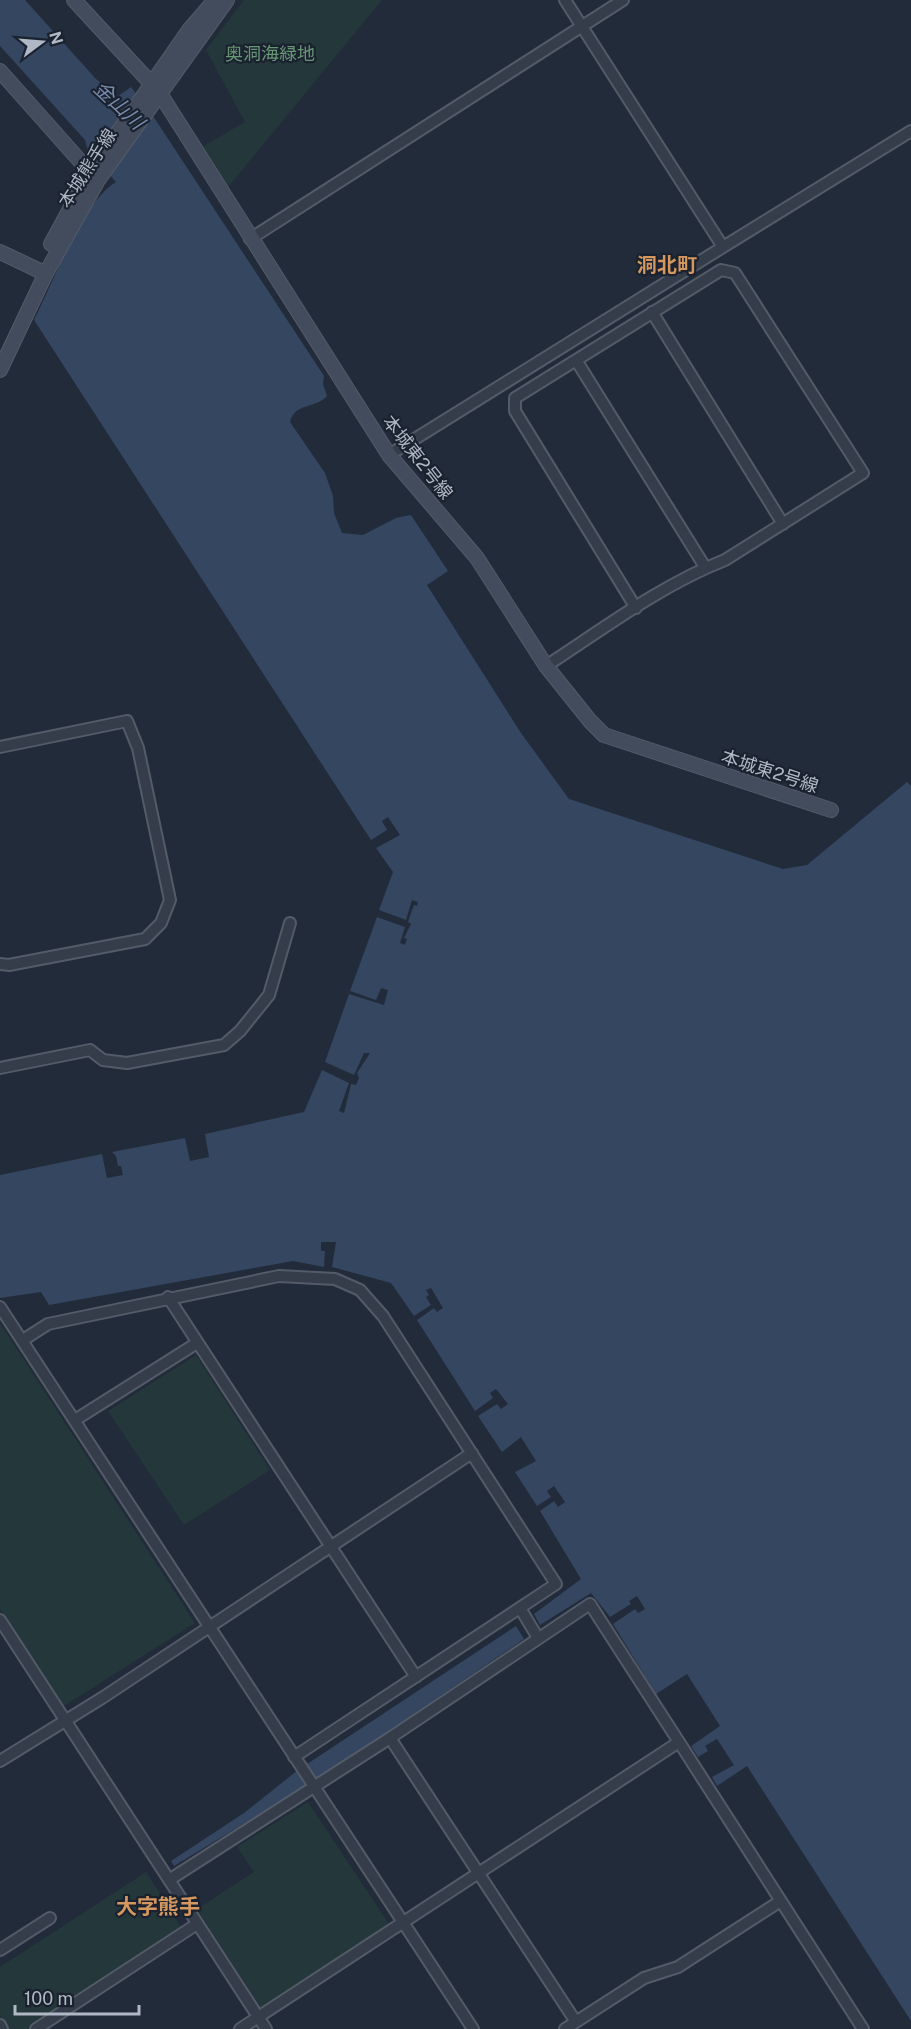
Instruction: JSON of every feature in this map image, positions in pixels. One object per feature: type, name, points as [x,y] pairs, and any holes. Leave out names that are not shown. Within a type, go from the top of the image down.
[{"type":"street","name":"本城東2号線","points":[[74,0],[156,88],[389,455],[477,558],[546,666],[590,721],[604,735],[831,810]]},
{"type":"street","points":[[565,0],[723,247]]},
{"type":"street","points":[[250,239],[623,0]]},
{"type":"street","name":"本城熊手線","points":[[0,352],[38,270],[98,172],[156,88],[189,30],[221,1]]},
{"type":"street","points":[[0,71],[98,172]]},
{"type":"street","points":[[389,455],[911,131]]},
{"type":"street","name":"本城熊手線","points":[[0,369],[98,172]]},
{"type":"street","points":[[0,252],[38,270]]},
{"type":"street","points":[[546,666],[636,608],[705,567],[725,560],[863,473],[735,273],[721,270],[515,398],[515,411],[636,608]]},
{"type":"street","points":[[652,312],[783,524]]},
{"type":"street","points":[[576,360],[705,567]]},
{"type":"street","points":[[0,747],[127,721],[138,748],[170,900],[160,923],[145,939],[9,965],[0,964]]},
{"type":"street","points":[[0,1068],[90,1050],[103,1060],[126,1063],[224,1044],[240,1031],[269,995],[290,923]]},
{"type":"street","points":[[23,1340],[48,1324],[168,1297],[279,1276],[335,1279],[360,1290],[383,1316],[556,1584],[294,1757]]},
{"type":"street","points":[[168,1297],[416,1677]]},
{"type":"street","points":[[0,1307],[473,2029]]},
{"type":"street","points":[[75,1420],[197,1343]]},
{"type":"street","points":[[0,1761],[331,1548],[472,1453]]},
{"type":"street","points":[[169,1880],[390,1738],[590,1604],[779,1902],[863,2029]]},
{"type":"street","points":[[520,1608],[538,1638]]},
{"type":"street","points":[[0,1620],[266,2029]]},
{"type":"street","points":[[390,1738],[480,1872],[576,2022]]},
{"type":"street","points":[[240,2029],[679,1742]]},
{"type":"street","points":[[565,2029],[644,1978],[678,1967],[779,1902]]},
{"type":"street","points":[[0,1950],[50,1918]]},
{"type":"street","points":[[36,2029],[197,1924]]},
{"type":"green space","name":"奥洞海緑地","points":[[244,0],[382,0],[225,191],[202,147],[245,122],[206,50]]},
{"type":"green space","points":[[0,1323],[195,1623],[64,1706],[0,1609]]},
{"type":"green space","points":[[196,1355],[270,1470],[184,1525],[108,1411]]},
{"type":"green space","points":[[308,1802],[389,1924],[261,2008],[197,1909],[254,1872],[237,1847]]},
{"type":"green space","points":[[146,1872],[183,1930],[30,2029],[9,2029],[0,2016],[0,1967]]},
{"type":"water","name":"金山川","points":[[0,0],[25,0],[96,79],[118,96],[131,87],[155,119],[324,376],[323,384],[327,396],[317,403],[296,411],[290,422],[325,473],[333,496],[334,513],[342,533],[363,535],[396,518],[411,515],[448,571],[427,585],[521,733],[569,799],[783,869],[807,865],[907,782],[911,786],[911,2021],[747,1766],[717,1786],[712,1777],[734,1765],[717,1739],[705,1746],[708,1751],[698,1757],[691,1746],[720,1726],[687,1674],[656,1694],[613,1624],[635,1609],[638,1613],[645,1609],[637,1596],[629,1601],[631,1604],[610,1617],[591,1593],[540,1625],[534,1614],[581,1579],[540,1511],[554,1501],[558,1507],[565,1502],[554,1486],[547,1491],[551,1497],[537,1506],[515,1472],[536,1461],[521,1437],[502,1452],[478,1416],[497,1404],[501,1409],[508,1404],[496,1389],[490,1393],[493,1398],[475,1411],[417,1320],[434,1308],[437,1312],[443,1308],[431,1288],[426,1290],[429,1295],[426,1297],[431,1305],[414,1316],[391,1283],[332,1267],[336,1242],[321,1242],[321,1251],[325,1251],[324,1267],[293,1261],[49,1305],[41,1292],[0,1298],[0,1175],[102,1154],[107,1178],[123,1175],[121,1166],[118,1166],[116,1156],[112,1152],[185,1138],[190,1161],[209,1157],[205,1134],[304,1112],[322,1070],[349,1083],[339,1111],[344,1113],[351,1084],[356,1085],[359,1078],[357,1073],[370,1053],[364,1053],[354,1075],[325,1062],[349,994],[384,1005],[388,990],[381,988],[376,1000],[350,991],[377,917],[405,927],[400,943],[405,945],[407,939],[404,938],[411,924],[408,922],[414,905],[417,906],[418,902],[412,900],[406,920],[379,910],[393,872],[376,848],[400,835],[388,817],[382,821],[387,830],[371,840],[34,320],[80,225],[104,192],[116,182],[88,151],[85,140],[0,46]]},
{"type":"water","points":[[516,1626],[524,1639],[327,1773],[174,1866],[171,1861],[244,1813],[298,1770]]},
{"type":"district","name":"洞北町","points":[[667,265]]},
{"type":"district","name":"大字熊手","points":[[158,1906]]}]
